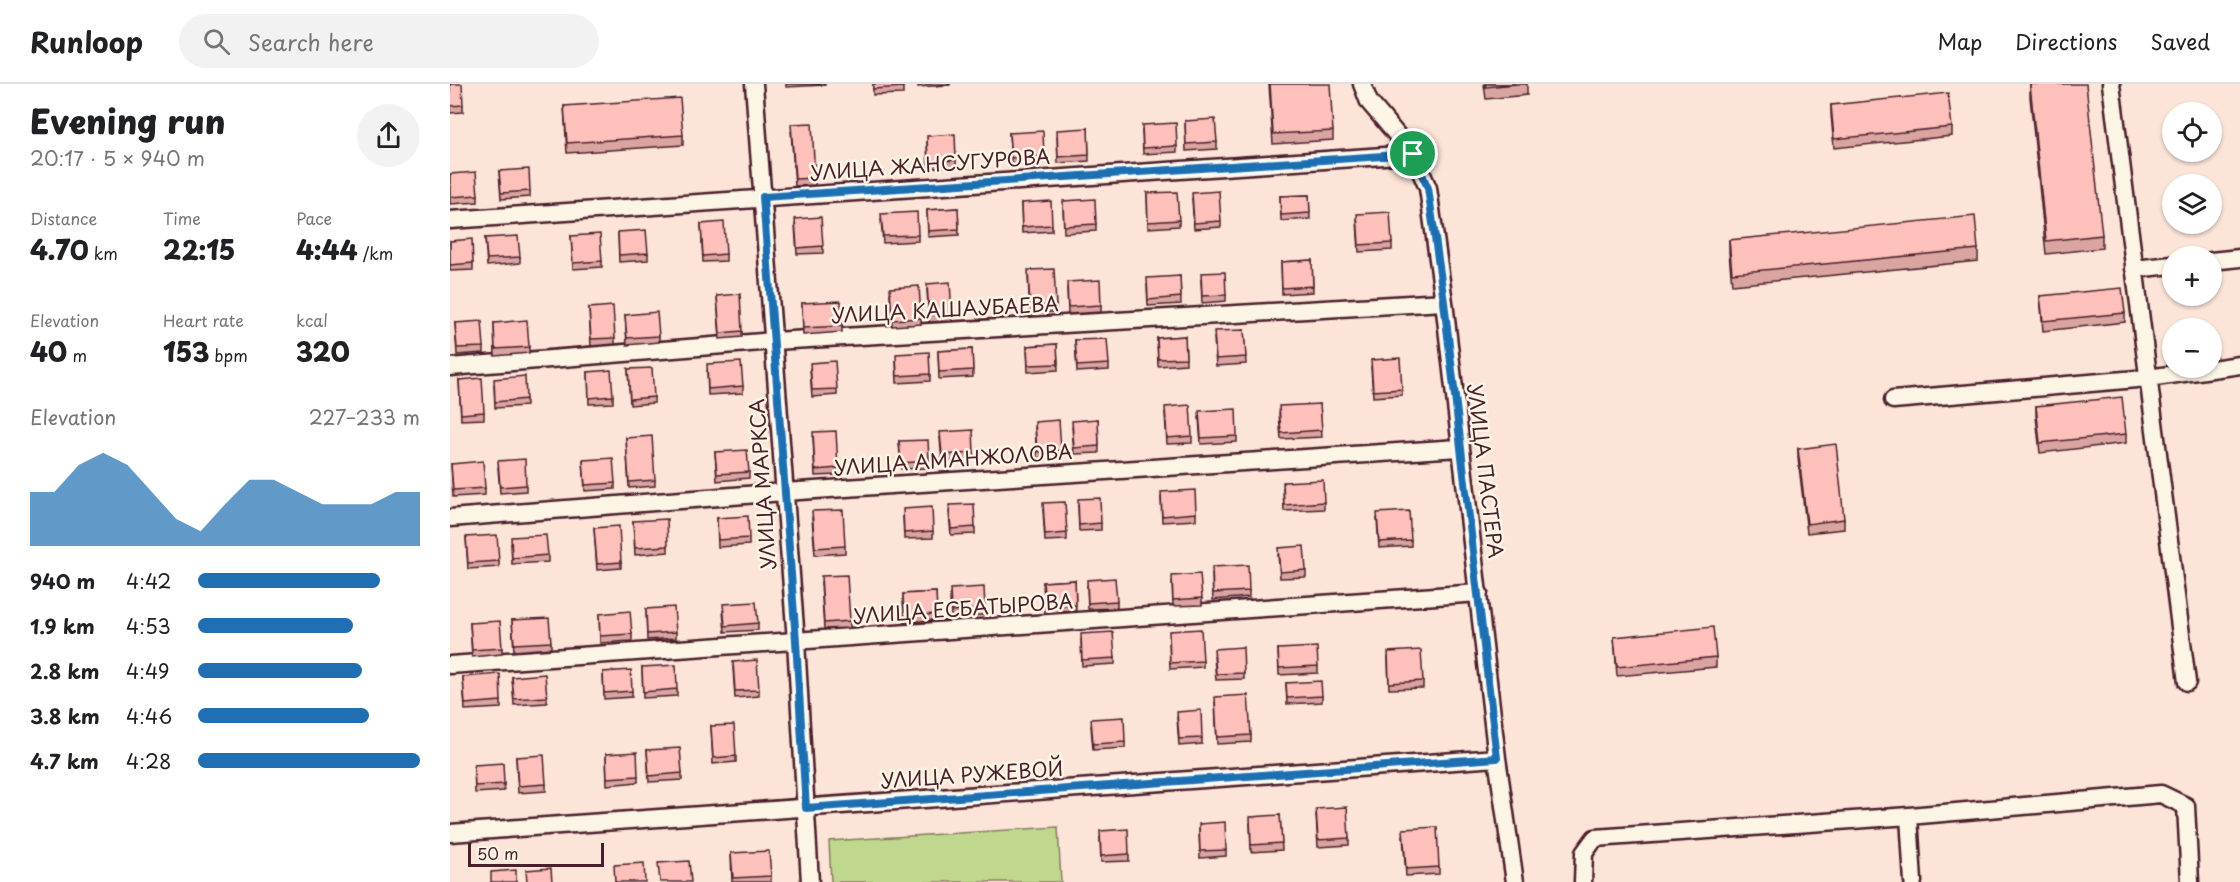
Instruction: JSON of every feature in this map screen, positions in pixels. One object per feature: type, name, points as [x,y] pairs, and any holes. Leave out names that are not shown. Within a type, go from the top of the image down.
[{"type":"street","name":"УЛИЦА МАРКСА","points":[[754,84],[796,641],[810,882]]},
{"type":"street","name":"УЛИЦА ПАСТЕРА","points":[[1362,84],[1369,102],[1413,154],[1428,188],[1444,302],[1497,758],[1515,882]]},
{"type":"street","points":[[2111,84],[2187,682]]},
{"type":"street","name":"УЛИЦА ЖАНСУГУРОВА","points":[[450,220],[1413,154]]},
{"type":"street","points":[[2222,260],[2240,258]]},
{"type":"street","points":[[2134,269],[2162,266]]},
{"type":"street","name":"УЛИЦА КАШАУБАЕВА","points":[[450,367],[774,341],[1444,302]]},
{"type":"street","points":[[1893,400],[2148,378],[2240,365]]},
{"type":"street","name":"УЛИЦА АМАНЖОЛОВА","points":[[450,518],[784,492],[1460,448]]},
{"type":"street","name":"УЛИЦА ЕСБАТЫРОВА","points":[[450,665],[1479,593]]},
{"type":"street","name":"УЛИЦА РУЖЕВОЙ","points":[[450,832],[1497,758]]},
{"type":"street","points":[[1583,882],[1584,853],[1595,837],[1909,816],[2161,794],[2186,806],[2190,882]]},
{"type":"street","points":[[1909,816],[1913,882]]},
{"type":"green space","points":[[1058,827],[1061,882],[831,882],[829,841]]},
{"type":"building","points":[[450,84],[462,84],[463,105],[450,106]]},
{"type":"building","points":[[873,84],[903,84],[903,87],[873,89]]},
{"type":"building","points":[[1270,84],[1330,84],[1333,131],[1273,134]]},
{"type":"building","points":[[1485,84],[1516,84],[1486,87]]},
{"type":"building","points":[[2030,84],[2086,84],[2102,235],[2046,241]]},
{"type":"building","points":[[1948,93],[1952,127],[1834,139],[1831,105]]},
{"type":"building","points":[[680,98],[683,135],[567,143],[564,106]]},
{"type":"building","points":[[1215,119],[1217,142],[1186,144],[1185,121]]},
{"type":"building","points":[[812,123],[815,178],[795,179],[791,124]]},
{"type":"building","points":[[1176,123],[1177,146],[1143,148],[1142,125]]},
{"type":"building","points":[[1088,128],[1089,155],[1058,157],[1057,130]]},
{"type":"building","points":[[1043,131],[1044,156],[1011,158],[1009,133]]},
{"type":"building","points":[[955,134],[956,160],[928,162],[927,136]]},
{"type":"building","points":[[529,169],[530,191],[501,193],[499,171]]},
{"type":"building","points":[[476,172],[478,195],[450,197],[450,174]]},
{"type":"building","points":[[1219,191],[1221,221],[1194,223],[1192,193]]},
{"type":"building","points":[[1177,192],[1179,220],[1148,222],[1147,193]]},
{"type":"building","points":[[1309,195],[1310,213],[1281,215],[1280,196]]},
{"type":"building","points":[[1095,199],[1096,224],[1064,226],[1063,201]]},
{"type":"building","points":[[1051,201],[1052,225],[1022,227],[1021,203]]},
{"type":"building","points":[[958,208],[959,229],[928,231],[927,210]]},
{"type":"building","points":[[917,212],[918,235],[883,236],[881,214]]},
{"type":"building","points":[[1390,212],[1392,243],[1359,245],[1357,214]]},
{"type":"building","points":[[1975,216],[1978,249],[1732,273],[1729,240]]},
{"type":"building","points":[[821,217],[823,246],[797,248],[795,219]]},
{"type":"building","points":[[724,222],[726,254],[703,256],[701,224]]},
{"type":"building","points":[[646,230],[648,253],[619,255],[618,232]]},
{"type":"building","points":[[600,234],[602,261],[573,263],[571,236]]},
{"type":"building","points":[[518,236],[520,257],[487,259],[485,238]]},
{"type":"building","points":[[472,239],[473,263],[450,265],[450,241]]},
{"type":"building","points":[[1312,260],[1313,286],[1282,288],[1281,262]]},
{"type":"building","points":[[1054,269],[1056,305],[1030,307],[1028,270]]},
{"type":"building","points":[[1225,272],[1226,295],[1202,296],[1201,273]]},
{"type":"building","points":[[1180,276],[1181,297],[1148,300],[1147,278]]},
{"type":"building","points":[[1100,280],[1101,305],[1068,307],[1067,282]]},
{"type":"building","points":[[950,282],[952,314],[929,315],[927,284]]},
{"type":"building","points":[[919,286],[921,318],[892,320],[890,288]]},
{"type":"building","points":[[2122,288],[2125,313],[2043,321],[2040,296]]},
{"type":"building","points":[[740,294],[742,331],[720,333],[717,296]]},
{"type":"building","points":[[841,301],[842,326],[803,328],[802,303]]},
{"type":"building","points":[[613,306],[615,338],[591,339],[589,308]]},
{"type":"building","points":[[657,312],[659,336],[627,338],[625,315]]},
{"type":"building","points":[[527,320],[529,347],[495,349],[494,323]]},
{"type":"building","points":[[482,321],[484,347],[457,348],[455,323]]},
{"type":"building","points":[[1244,330],[1246,357],[1216,359],[1214,331]]},
{"type":"building","points":[[1185,336],[1186,358],[1158,359],[1157,338]]},
{"type":"building","points":[[1107,339],[1109,364],[1077,366],[1075,340]]},
{"type":"building","points":[[1057,344],[1058,364],[1028,365],[1027,346]]},
{"type":"building","points":[[972,349],[973,370],[939,372],[938,351]]},
{"type":"building","points":[[929,352],[930,374],[897,376],[896,354]]},
{"type":"building","points":[[1400,358],[1402,389],[1373,391],[1371,360]]},
{"type":"building","points":[[835,361],[837,389],[812,390],[810,363]]},
{"type":"building","points":[[741,362],[743,386],[708,389],[707,364]]},
{"type":"building","points":[[652,368],[654,397],[630,399],[628,369]]},
{"type":"building","points":[[611,370],[613,396],[589,398],[588,372]]},
{"type":"building","points":[[525,376],[526,399],[495,402],[494,379]]},
{"type":"building","points":[[482,378],[484,412],[461,414],[459,380]]},
{"type":"building","points":[[2122,397],[2126,434],[2040,443],[2036,406]]},
{"type":"building","points":[[1320,404],[1322,430],[1281,433],[1279,406]]},
{"type":"building","points":[[1190,405],[1192,436],[1167,438],[1165,407]]},
{"type":"building","points":[[1236,409],[1237,436],[1201,438],[1199,411]]},
{"type":"building","points":[[1098,419],[1099,446],[1074,448],[1072,421]]},
{"type":"building","points":[[1059,420],[1061,450],[1037,452],[1035,422]]},
{"type":"building","points":[[973,430],[974,453],[942,455],[940,432]]},
{"type":"building","points":[[836,431],[838,468],[815,470],[813,432]]},
{"type":"building","points":[[652,436],[655,480],[629,482],[626,438]]},
{"type":"building","points":[[928,440],[929,461],[901,463],[899,441]]},
{"type":"building","points":[[1836,444],[1844,519],[1807,524],[1798,449]]},
{"type":"building","points":[[747,450],[749,472],[717,474],[715,452]]},
{"type":"building","points":[[613,458],[615,483],[585,485],[583,460]]},
{"type":"building","points":[[525,459],[526,485],[500,487],[498,461]]},
{"type":"building","points":[[483,461],[485,488],[453,490],[451,464]]},
{"type":"building","points":[[1323,480],[1324,502],[1284,505],[1283,482]]},
{"type":"building","points":[[1195,490],[1196,513],[1162,516],[1161,492]]},
{"type":"building","points":[[1100,498],[1101,523],[1079,525],[1078,499]]},
{"type":"building","points":[[1065,502],[1067,533],[1045,535],[1043,503]]},
{"type":"building","points":[[974,504],[975,527],[951,529],[949,505]]},
{"type":"building","points":[[932,507],[933,531],[904,533],[903,509]]},
{"type":"building","points":[[843,510],[845,546],[815,548],[812,511]]},
{"type":"building","points":[[1409,511],[1411,540],[1379,542],[1377,513]]},
{"type":"building","points":[[748,516],[749,538],[718,540],[717,518]]},
{"type":"building","points":[[667,519],[668,546],[635,548],[633,521]]},
{"type":"building","points":[[619,526],[621,562],[597,564],[594,528]]},
{"type":"building","points":[[497,535],[499,561],[468,563],[466,537]]},
{"type":"building","points":[[546,535],[548,555],[512,558],[511,537]]},
{"type":"building","points":[[1304,546],[1306,570],[1280,572],[1278,548]]},
{"type":"building","points":[[1248,565],[1249,591],[1213,593],[1212,567]]},
{"type":"building","points":[[1200,574],[1202,598],[1173,600],[1172,576]]},
{"type":"building","points":[[847,575],[850,621],[824,623],[821,576]]},
{"type":"building","points":[[1115,578],[1117,601],[1088,603],[1087,580]]},
{"type":"building","points":[[1075,580],[1076,605],[1045,607],[1043,582]]},
{"type":"building","points":[[984,587],[985,609],[951,611],[950,589]]},
{"type":"building","points":[[936,592],[937,614],[904,616],[903,594]]},
{"type":"building","points":[[756,602],[758,623],[725,626],[723,604]]},
{"type":"building","points":[[674,607],[676,632],[647,634],[646,609]]},
{"type":"building","points":[[630,611],[632,634],[600,636],[599,614]]},
{"type":"building","points":[[549,618],[551,642],[514,644],[512,620]]},
{"type":"building","points":[[500,621],[502,648],[472,650],[470,623]]},
{"type":"building","points":[[1713,627],[1716,657],[1617,667],[1614,637]]},
{"type":"building","points":[[1201,629],[1203,661],[1170,663],[1169,631]]},
{"type":"building","points":[[1113,632],[1115,658],[1082,660],[1081,634]]},
{"type":"building","points":[[1243,647],[1244,673],[1216,674],[1214,649]]},
{"type":"building","points":[[1317,647],[1318,666],[1279,668],[1278,649]]},
{"type":"building","points":[[1421,650],[1423,681],[1389,683],[1388,652]]},
{"type":"building","points":[[757,660],[759,690],[735,691],[733,662]]},
{"type":"building","points":[[676,665],[677,689],[643,692],[642,667]]},
{"type":"building","points":[[631,670],[632,691],[604,693],[603,672]]},
{"type":"building","points":[[500,674],[501,701],[465,704],[463,677]]},
{"type":"building","points":[[545,674],[547,697],[514,699],[512,677]]},
{"type":"building","points":[[1321,681],[1322,696],[1287,698],[1286,683]]},
{"type":"building","points":[[1248,695],[1251,735],[1217,737],[1215,697]]},
{"type":"building","points":[[1201,710],[1202,738],[1179,739],[1177,712]]},
{"type":"building","points":[[1124,717],[1125,742],[1093,744],[1091,719]]},
{"type":"building","points":[[734,725],[736,756],[713,758],[711,726]]},
{"type":"building","points":[[680,748],[682,773],[649,776],[647,750]]},
{"type":"building","points":[[637,752],[638,776],[607,778],[606,754]]},
{"type":"building","points":[[544,755],[546,784],[518,786],[516,757]]},
{"type":"building","points":[[503,763],[504,784],[475,786],[474,765]]},
{"type":"building","points":[[1347,807],[1349,838],[1318,840],[1316,809]]},
{"type":"building","points":[[1280,815],[1282,843],[1251,845],[1250,817]]},
{"type":"building","points":[[1225,822],[1226,850],[1200,851],[1199,824]]},
{"type":"building","points":[[1437,827],[1439,867],[1406,869],[1403,829]]},
{"type":"building","points":[[1128,829],[1129,854],[1101,856],[1100,831]]},
{"type":"building","points":[[769,851],[771,876],[733,878],[731,853]]},
{"type":"building","points":[[689,861],[691,882],[660,882],[658,863]]},
{"type":"building","points":[[644,863],[645,882],[615,882],[614,865]]},
{"type":"building","points":[[551,868],[552,882],[527,882],[526,870]]},
{"type":"building","points":[[516,870],[516,882],[491,882],[491,872]]},
{"type":"route","points":[[1413,154],[1428,188],[1444,302],[1497,758],[806,808],[763,197],[1413,154]]}]
